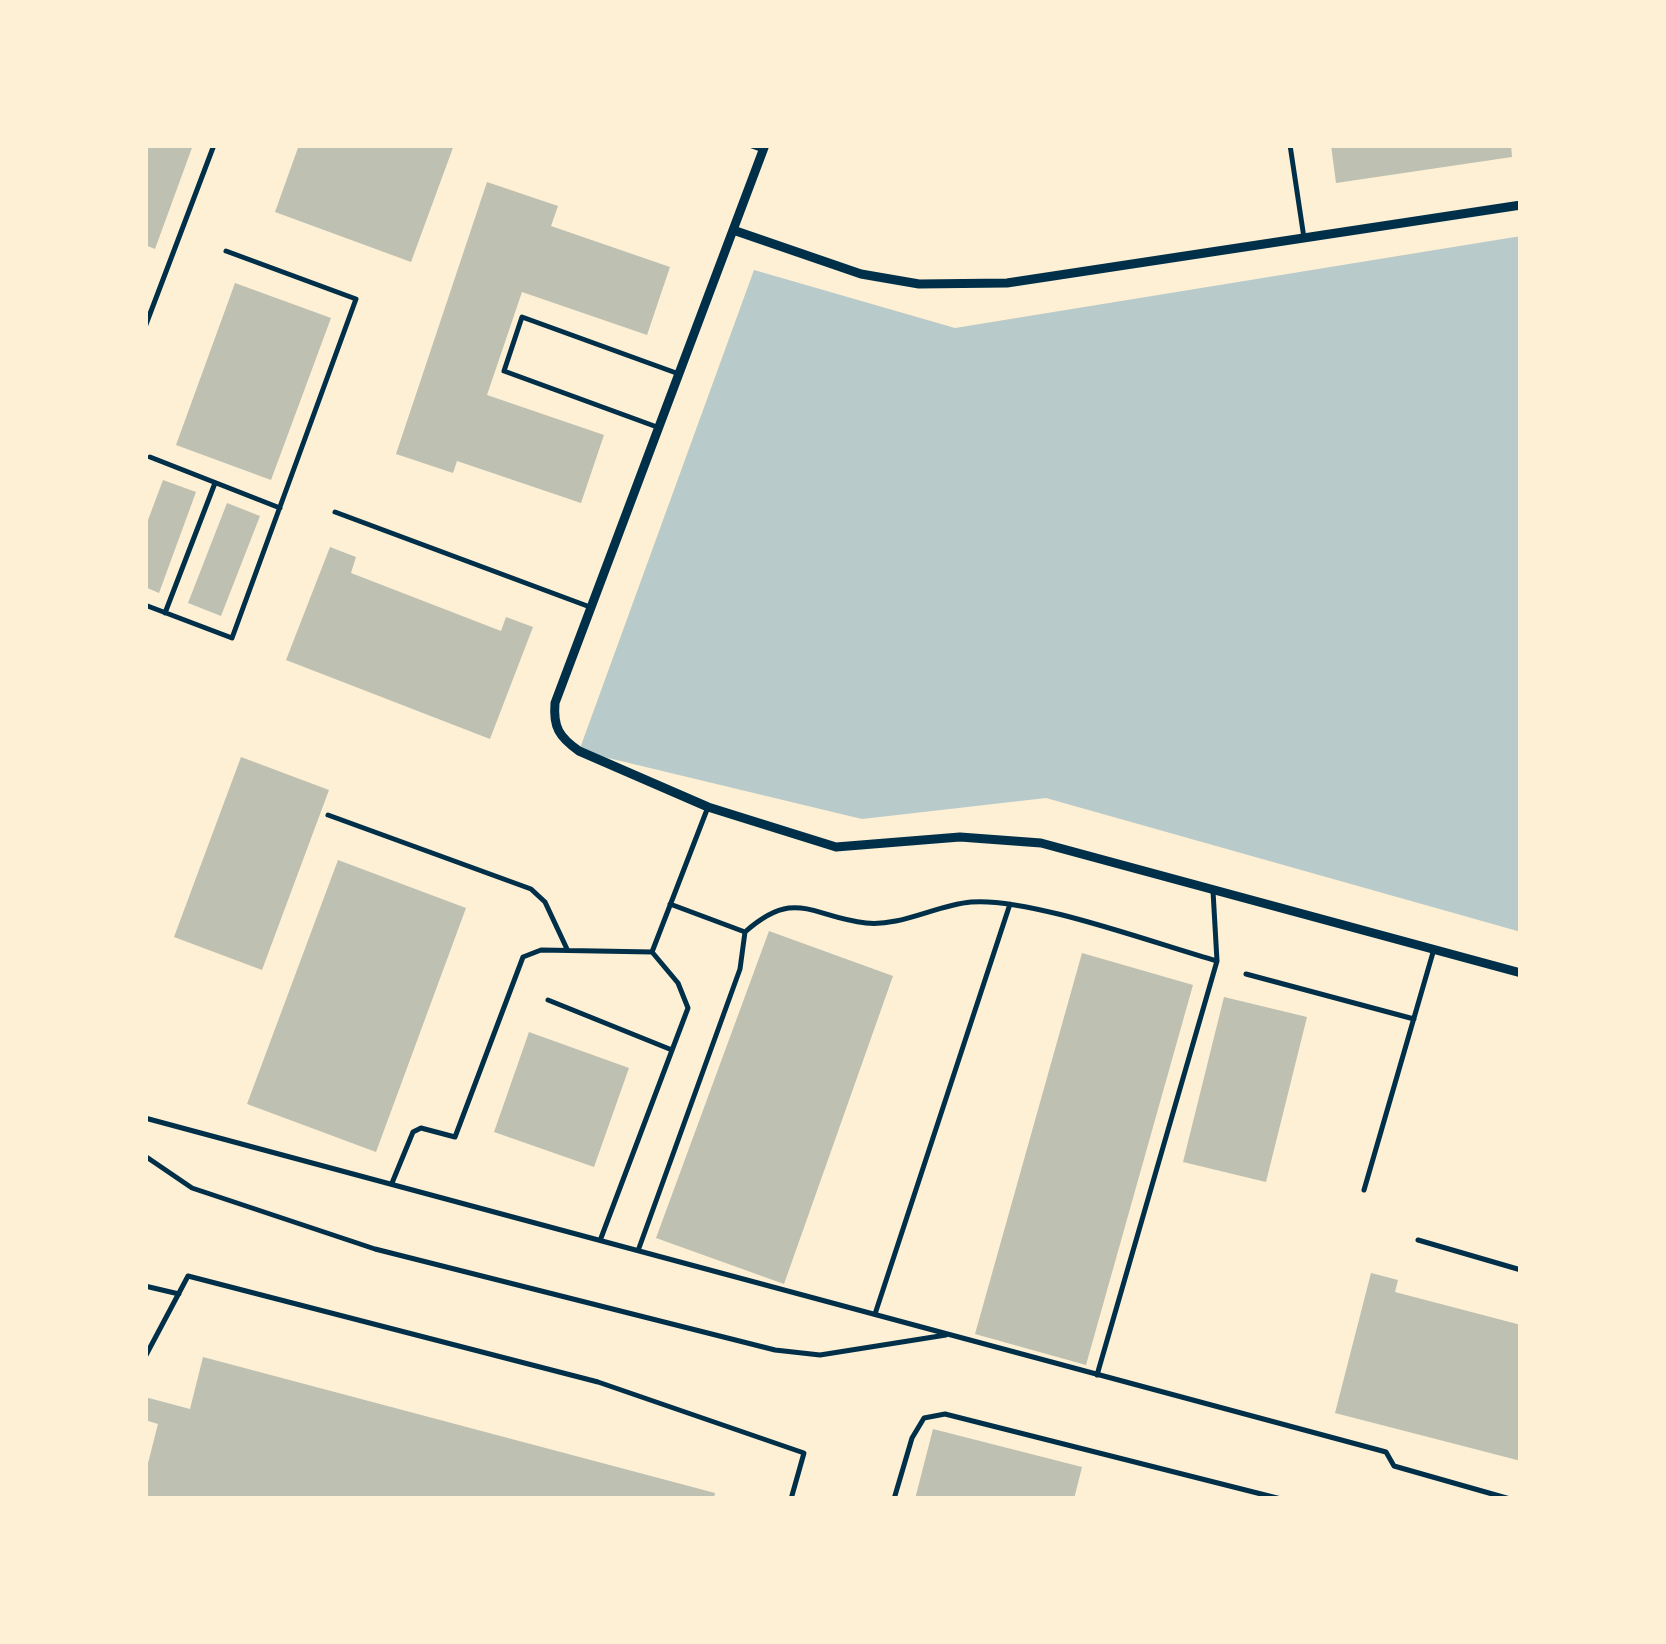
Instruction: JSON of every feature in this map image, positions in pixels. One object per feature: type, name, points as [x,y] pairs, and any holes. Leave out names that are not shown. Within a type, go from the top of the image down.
[{"type":"street","points":[[764,148],[555,703],[554,723],[562,739],[579,751],[708,807],[836,846],[994,836],[1042,843],[1521,972]]},
{"type":"street","points":[[733,230],[861,274],[918,284],[1007,283],[1521,205]]},
{"type":"lane","points":[[145,327],[214,145]]},
{"type":"lane","points":[[749,145],[764,148]]},
{"type":"lane","points":[[1290,145],[1304,238]]},
{"type":"lane","points":[[145,606],[232,638],[356,300],[226,251]]},
{"type":"lane","points":[[659,428],[504,371],[522,317],[678,374]]},
{"type":"lane","points":[[150,458],[280,508]]},
{"type":"lane","points":[[165,613],[215,483]]},
{"type":"lane","points":[[335,512],[591,608]]},
{"type":"lane","points":[[652,952],[708,807]]},
{"type":"lane","points":[[328,815],[530,890],[545,902],[568,950]]},
{"type":"lane","points":[[1097,1375],[1217,961],[1213,890]]},
{"type":"lane","points":[[638,1248],[740,969],[745,932],[768,912],[801,906],[868,924],[971,902],[1010,904],[1217,961]]},
{"type":"lane","points":[[670,904],[745,932]]},
{"type":"lane","points":[[875,1314],[1010,904]]},
{"type":"lane","points":[[1364,1190],[1434,949]]},
{"type":"lane","points":[[392,1183],[413,1132],[421,1128],[455,1137],[523,957],[532,951],[652,952],[678,983],[688,1008],[601,1238]]},
{"type":"lane","points":[[1246,974],[1414,1019]]},
{"type":"lane","points":[[548,1000],[672,1050]]},
{"type":"lane","points":[[145,1118],[1386,1452],[1394,1466],[1510,1499]]},
{"type":"lane","points":[[145,1156],[192,1188],[375,1249],[775,1350],[820,1355],[949,1334]]},
{"type":"lane","points":[[1418,1240],[1521,1270]]},
{"type":"lane","points":[[145,1357],[188,1276],[598,1382],[804,1452],[791,1499]]},
{"type":"lane","points":[[145,1286],[179,1294]]},
{"type":"lane","points":[[894,1499],[912,1438],[924,1418],[944,1414],[1280,1499]]},
{"type":"shaded area","points":[[1521,236],[1521,932],[1046,798],[862,819],[579,751],[754,270],[955,328]]},
{"type":"building","points":[[145,145],[193,145],[155,249],[145,245]]},
{"type":"building","points":[[299,145],[454,145],[411,262],[275,212]]},
{"type":"building","points":[[1331,145],[1511,145],[1512,157],[1336,183]]},
{"type":"building","points":[[487,182],[558,206],[551,226],[670,267],[647,335],[522,292],[487,395],[604,435],[581,503],[457,461],[453,473],[396,454]]},
{"type":"building","points":[[235,283],[331,318],[271,480],[176,445]]},
{"type":"building","points":[[163,480],[196,492],[159,593],[145,587],[145,528]]},
{"type":"building","points":[[227,503],[260,516],[221,616],[188,603]]},
{"type":"building","points":[[330,547],[356,557],[351,573],[501,631],[506,617],[533,627],[490,739],[286,660]]},
{"type":"building","points":[[241,757],[329,790],[262,970],[174,937]]},
{"type":"building","points":[[338,860],[466,908],[376,1152],[247,1104]]},
{"type":"building","points":[[769,931],[893,976],[784,1284],[656,1238]]},
{"type":"building","points":[[1082,953],[1193,985],[1086,1365],[975,1334]]},
{"type":"building","points":[[1224,997],[1307,1017],[1266,1182],[1183,1162]]},
{"type":"building","points":[[529,1032],[629,1068],[594,1167],[494,1132]]},
{"type":"building","points":[[1371,1273],[1398,1280],[1395,1292],[1521,1325],[1521,1461],[1335,1413]]},
{"type":"building","points":[[203,1357],[715,1493],[714,1499],[145,1499],[145,1475],[158,1424],[145,1420],[145,1397],[190,1409]]},
{"type":"building","points":[[933,1429],[1082,1467],[1074,1499],[915,1499]]}]
